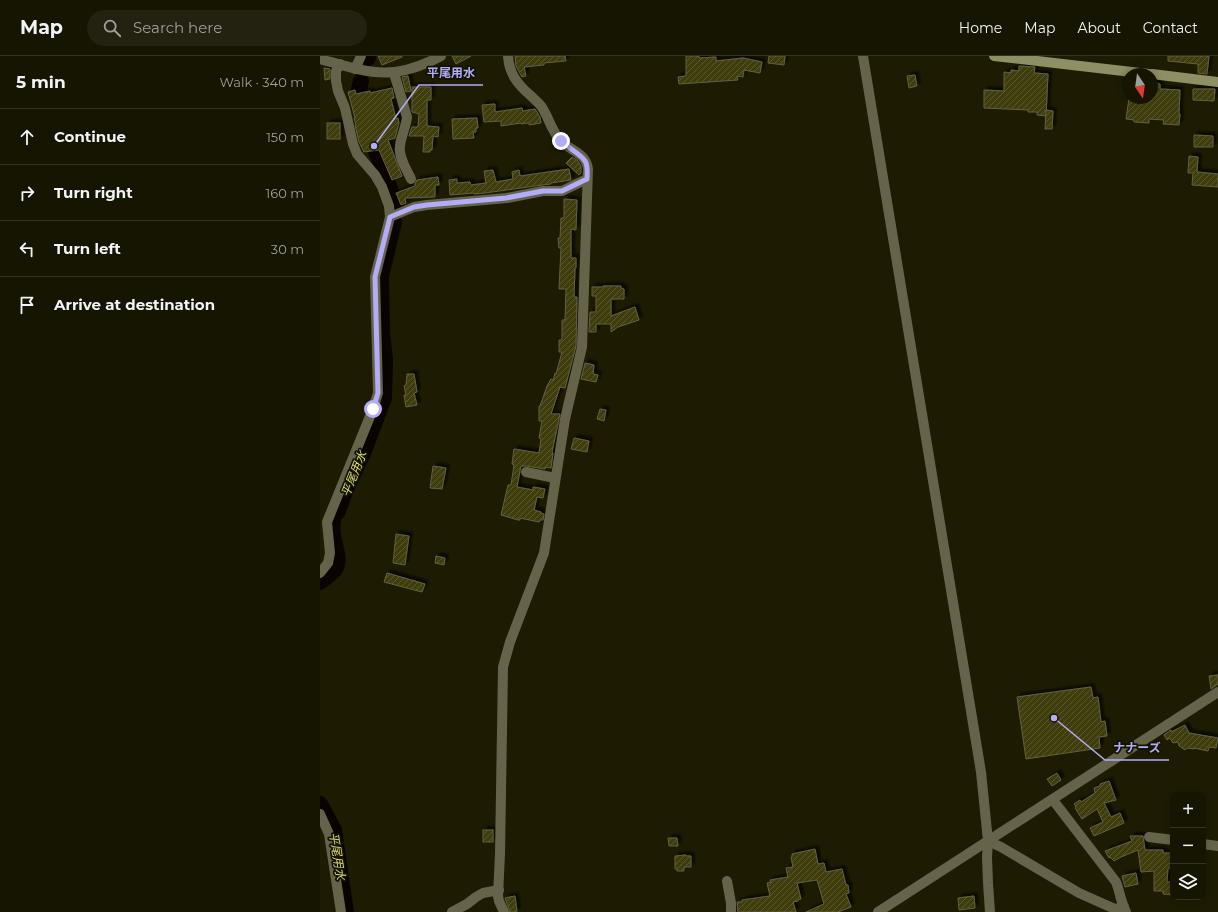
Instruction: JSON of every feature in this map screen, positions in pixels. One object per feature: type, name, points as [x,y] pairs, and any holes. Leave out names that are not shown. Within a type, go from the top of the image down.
[{"type":"main road","points":[[994,56],[1122,71]]},
{"type":"main road","points":[[1158,75],[1218,82]]},
{"type":"street","points":[[355,68],[361,56]]},
{"type":"street","points":[[320,59],[368,72],[394,73],[418,67],[441,56]]},
{"type":"street","points":[[504,912],[499,901],[503,666],[510,642],[544,553],[565,419],[582,347],[588,169],[587,163],[584,159],[561,141],[554,132],[540,104],[517,84],[512,74],[508,56]]},
{"type":"street","points":[[863,56],[978,749],[988,841],[990,912]]},
{"type":"street","points":[[320,574],[328,563],[330,553],[327,522],[378,393],[375,277],[390,217],[389,206],[382,187],[375,175],[357,154],[353,144],[345,108],[338,91],[336,81],[336,71],[340,64]]},
{"type":"street","points":[[394,73],[407,118],[400,150],[411,180]]},
{"type":"street","points":[[390,217],[414,207],[427,205],[502,199],[543,191],[562,191],[587,179]]},
{"type":"street","points":[[526,472],[555,478]]},
{"type":"street","points":[[878,912],[1218,692]]},
{"type":"street","points":[[988,841],[1080,893],[1119,910],[1119,889],[1116,882],[1053,800]]},
{"type":"street","points":[[320,814],[329,834],[341,912]]},
{"type":"street","points":[[1149,837],[1170,840]]},
{"type":"street","points":[[1206,844],[1218,846]]},
{"type":"street","points":[[727,881],[731,912]]},
{"type":"street","points":[[452,912],[483,893],[499,890]]},
{"type":"building","points":[[378,56],[402,56],[402,57],[382,65]]},
{"type":"building","points":[[452,56],[471,56],[456,64]]},
{"type":"building","points":[[515,56],[565,56],[566,61],[524,67],[526,76],[522,77],[516,66]]},
{"type":"building","points":[[686,56],[699,56],[699,58],[716,57],[716,61],[743,58],[762,62],[760,73],[744,70],[743,77],[737,76],[738,80],[679,84],[678,77],[686,76]]},
{"type":"building","points":[[769,56],[785,56],[784,65],[768,63]]},
{"type":"building","points":[[1168,56],[1209,56],[1207,74],[1198,73],[1198,64],[1168,61]]},
{"type":"building","points":[[1019,66],[1035,67],[1034,73],[1048,74],[1046,116],[1037,115],[1037,112],[1028,112],[1028,110],[984,108],[984,90],[1004,91],[1004,72],[1011,73],[1011,70],[1019,71]]},
{"type":"building","points":[[324,68],[330,69],[330,79],[325,80]]},
{"type":"building","points":[[915,75],[917,86],[909,88],[907,76]]},
{"type":"building","points":[[408,76],[411,91],[406,92],[402,77]]},
{"type":"building","points":[[1158,84],[1160,84],[1160,89],[1180,90],[1179,125],[1163,124],[1164,120],[1149,119],[1149,123],[1134,122],[1134,120],[1126,119],[1128,104],[1158,104]]},
{"type":"building","points":[[412,87],[431,87],[431,100],[427,100],[427,126],[439,127],[438,137],[433,136],[432,150],[430,150],[430,152],[423,152],[424,136],[409,136],[412,127],[418,127],[419,114],[412,112]]},
{"type":"building","points":[[392,88],[394,98],[391,99],[396,119],[398,118],[399,123],[395,138],[388,140],[402,176],[392,180],[379,150],[364,152],[359,142],[355,118],[348,92],[355,90],[356,94],[370,91],[370,93]]},
{"type":"building","points":[[1193,89],[1215,89],[1214,101],[1193,100]]},
{"type":"building","points":[[495,104],[495,112],[522,108],[523,111],[535,109],[540,117],[541,123],[529,125],[529,123],[521,123],[501,126],[501,121],[484,122],[482,105]]},
{"type":"building","points":[[1046,110],[1053,111],[1052,129],[1045,129]]},
{"type":"building","points":[[477,118],[478,128],[476,128],[476,132],[473,132],[474,138],[453,139],[452,119]]},
{"type":"building","points":[[327,123],[340,123],[340,139],[327,139]]},
{"type":"building","points":[[1194,135],[1213,136],[1213,147],[1194,147]]},
{"type":"building","points":[[1189,156],[1198,157],[1197,172],[1218,174],[1218,187],[1192,185],[1193,173],[1188,173]]},
{"type":"building","points":[[572,157],[577,160],[581,166],[581,173],[579,175],[566,163]]},
{"type":"building","points":[[569,169],[571,180],[485,193],[450,195],[449,180],[457,179],[457,183],[470,182],[471,185],[486,183],[484,171],[493,170],[496,182],[513,179],[512,172],[519,170],[520,176]]},
{"type":"building","points":[[438,177],[439,185],[435,185],[435,197],[405,198],[406,203],[401,205],[396,193],[415,186],[417,180]]},
{"type":"building","points":[[564,199],[577,200],[576,230],[571,229],[571,258],[576,258],[574,297],[577,297],[576,346],[565,388],[560,387],[551,414],[560,414],[552,452],[551,468],[546,467],[545,469],[521,466],[520,471],[517,487],[533,490],[533,487],[545,489],[543,498],[537,497],[534,510],[544,514],[543,520],[540,520],[539,522],[520,518],[520,520],[518,520],[501,515],[508,485],[511,485],[514,465],[512,464],[514,449],[539,453],[541,439],[539,438],[542,421],[539,421],[539,406],[547,386],[551,379],[553,380],[555,373],[556,374],[562,352],[559,352],[559,340],[562,340],[562,320],[565,320],[566,289],[559,289],[561,248],[559,248],[558,238],[560,238],[561,218],[564,218]]},
{"type":"building","points":[[621,286],[621,288],[624,289],[624,299],[611,299],[611,316],[635,307],[639,320],[618,327],[611,332],[611,324],[596,324],[596,332],[589,332],[590,312],[596,312],[596,296],[592,296],[592,287]]},
{"type":"building","points":[[585,363],[594,365],[593,374],[598,375],[596,382],[581,379]]},
{"type":"building","points":[[407,374],[414,374],[417,392],[414,393],[417,405],[406,407],[404,386],[406,385]]},
{"type":"building","points":[[600,409],[606,410],[604,421],[597,419]]},
{"type":"building","points":[[574,438],[589,441],[587,452],[571,449]]},
{"type":"building","points":[[433,466],[446,468],[442,489],[430,488]]},
{"type":"building","points":[[396,534],[409,536],[405,565],[393,563]]},
{"type":"building","points":[[436,556],[445,558],[444,565],[435,563]]},
{"type":"building","points":[[387,573],[425,584],[422,592],[384,582]]},
{"type":"building","points":[[1218,675],[1218,684],[1211,689],[1209,676]]},
{"type":"building","points":[[1091,687],[1093,698],[1098,697],[1101,722],[1105,721],[1107,736],[1099,737],[1100,748],[1026,759],[1017,697]]},
{"type":"building","points":[[1185,725],[1189,733],[1218,738],[1216,748],[1209,747],[1208,751],[1194,748],[1187,748],[1185,750],[1179,746],[1178,742],[1173,743],[1170,738],[1167,740],[1164,735],[1171,730],[1171,732]]},
{"type":"building","points":[[1057,773],[1061,780],[1052,786],[1047,779]]},
{"type":"building","points":[[1109,781],[1116,800],[1104,803],[1111,817],[1120,813],[1124,823],[1094,836],[1090,828],[1103,822],[1097,809],[1082,819],[1074,804],[1080,800],[1081,802],[1095,793],[1094,788],[1100,786],[1100,784]]},
{"type":"building","points":[[483,830],[493,830],[493,842],[483,842]]},
{"type":"building","points":[[1130,836],[1143,836],[1145,850],[1163,850],[1163,853],[1170,853],[1170,868],[1168,868],[1167,882],[1170,882],[1170,895],[1163,894],[1163,891],[1154,891],[1154,871],[1141,872],[1138,850],[1114,861],[1110,857],[1109,858],[1105,851],[1132,841]]},
{"type":"building","points":[[668,838],[677,838],[678,846],[669,846]]},
{"type":"building","points":[[815,849],[818,864],[824,863],[826,872],[842,869],[846,885],[848,885],[849,893],[846,894],[851,907],[838,912],[806,912],[824,904],[817,880],[797,883],[801,899],[793,902],[796,912],[738,912],[737,902],[770,896],[767,883],[771,882],[770,880],[788,877],[786,868],[793,867],[791,857],[792,854]]},
{"type":"building","points":[[675,856],[691,856],[691,867],[684,867],[684,871],[677,871],[677,869],[675,869]]},
{"type":"building","points":[[1136,873],[1138,884],[1125,887],[1122,876]]},
{"type":"building","points":[[515,896],[517,912],[510,912],[505,898]]},
{"type":"building","points":[[974,896],[975,908],[959,910],[958,898]]},
{"type":"waterway","name":"平尾用水","points":[[361,81],[359,90],[367,114],[374,146],[397,207]]},
{"type":"waterway","name":"平尾用水","points":[[337,513],[346,489],[364,451],[384,398],[385,360],[382,333],[381,276],[394,222]]},
{"type":"waterway","name":"平尾用水","points":[[320,582],[332,573],[337,564],[338,559],[332,528],[333,522]]},
{"type":"waterway","name":"平尾用水","points":[[320,804],[334,830],[346,912]]},
{"type":"place","name":"平尾用水","points":[[374,146]]},
{"type":"place","name":"ナナーズ","points":[[1054,718]]},
{"type":"route","points":[[373,409],[378,393],[375,277],[383,251],[390,217],[414,207],[427,205],[506,198],[543,191],[562,191],[587,179],[588,169],[587,163],[581,155],[561,141]]}]
